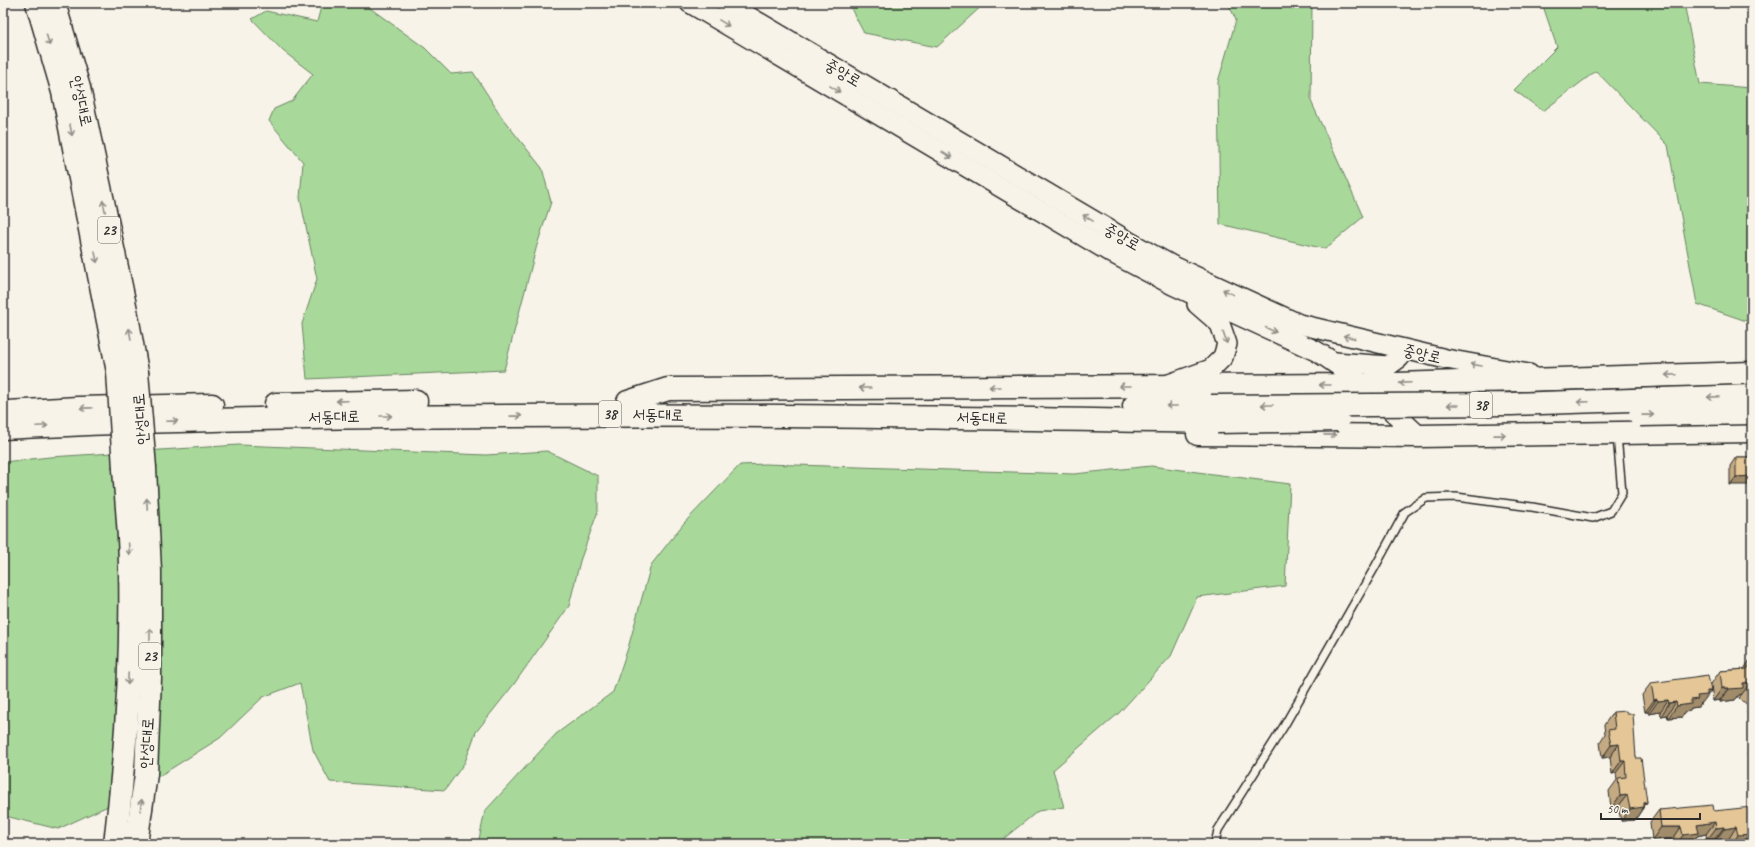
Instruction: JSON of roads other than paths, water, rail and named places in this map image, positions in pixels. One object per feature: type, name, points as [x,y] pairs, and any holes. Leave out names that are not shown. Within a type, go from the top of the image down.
[{"type":"highway","name":"안성대로","points":[[37,3],[71,90]]},
{"type":"highway","name":"안성대로","points":[[54,3],[71,90],[126,310],[127,372],[134,468],[150,571],[150,678],[146,774],[136,844]]},
{"type":"highway","points":[[632,408],[668,389],[1364,385],[1752,372]]},
{"type":"highway","points":[[1282,385],[1305,401],[1306,425],[1284,434]]},
{"type":"highway","name":"38","points":[[1214,414],[1752,396]]},
{"type":"highway","name":"서동대로","points":[[3,413],[78,408],[359,401],[632,408]]},
{"type":"highway","name":"서동대로","points":[[3,428],[70,424],[632,408],[826,405],[1214,414]]},
{"type":"highway","points":[[632,408],[676,429],[1419,436],[1752,431]]},
{"type":"highway","name":"38","points":[[1214,414],[1752,413]]},
{"type":"highway","name":"안성대로","points":[[115,844],[123,775],[128,671],[134,468]]},
{"type":"main road","name":"중앙로","points":[[690,3],[1131,263],[1173,285],[1316,351],[1335,362],[1364,385],[1419,436]]},
{"type":"main road","name":"중앙로","points":[[726,3],[1128,241],[1173,266],[1299,324],[1446,359],[1556,379]]},
{"type":"main road","points":[[1131,263],[1202,307],[1220,324],[1227,344],[1223,357],[1211,369],[1165,386]]},
{"type":"main road","points":[[1335,362],[1388,366],[1399,358],[1406,350]]},
{"type":"lane","points":[[1215,844],[1218,830],[1284,726],[1405,512],[1426,498],[1456,497],[1532,506],[1593,518],[1611,512],[1622,493],[1616,433]]}]
